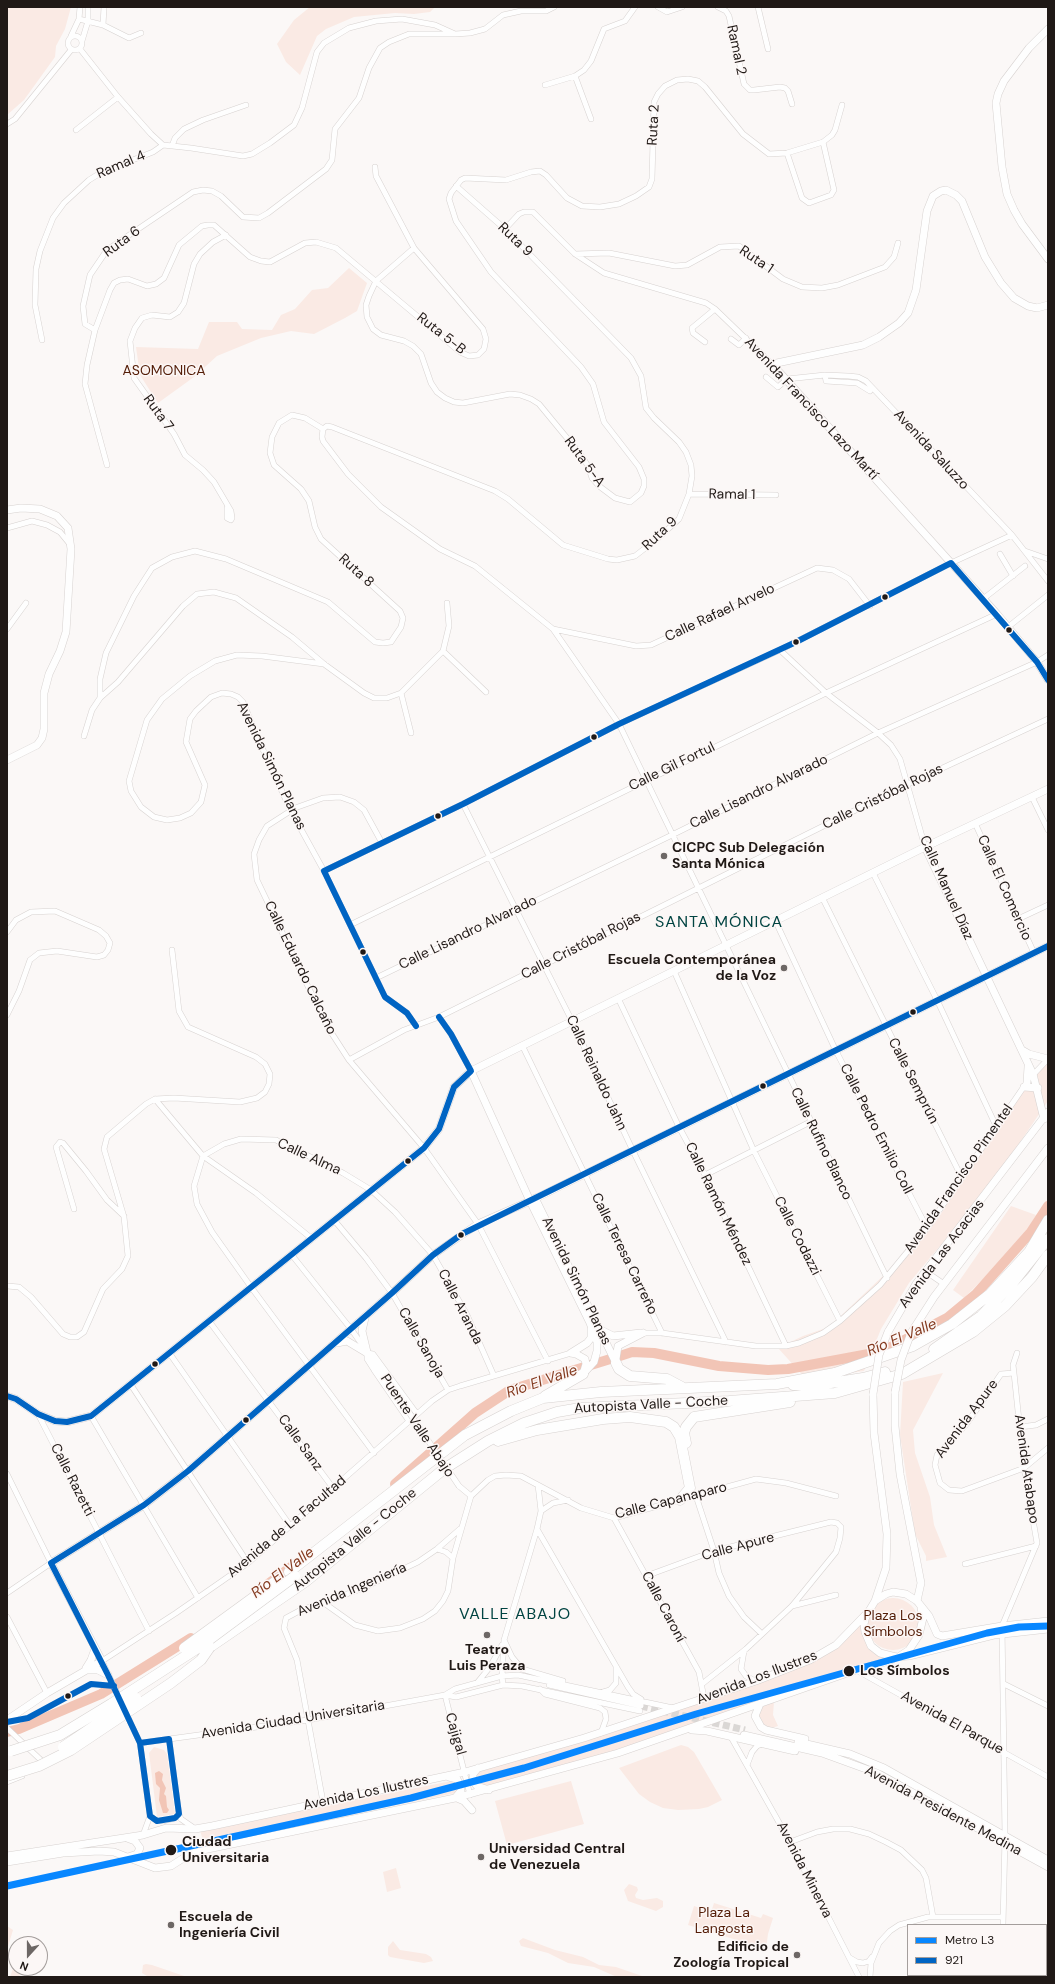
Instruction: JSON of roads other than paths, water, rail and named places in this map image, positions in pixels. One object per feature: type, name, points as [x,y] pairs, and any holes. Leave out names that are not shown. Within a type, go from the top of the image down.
[{"type":"highway","name":"Autopista Valle - Coche","points":[[7,1751],[38,1743],[77,1725],[198,1648],[489,1422],[543,1398],[682,1387],[777,1384],[835,1373],[913,1346],[952,1324],[990,1294],[1029,1252],[1048,1220]]},
{"type":"highway","points":[[777,1384],[811,1386],[863,1378],[914,1362],[981,1316],[1012,1284],[1048,1239]]},
{"type":"highway","name":"Autopista Valle - Coche","points":[[210,1648],[305,1582],[444,1469],[488,1441],[524,1423],[557,1412],[580,1408],[729,1401],[835,1393],[902,1374],[952,1346],[973,1332],[1005,1306],[1032,1277],[1048,1255]]},
{"type":"highway","points":[[616,1363],[619,1369],[630,1376],[667,1379],[682,1387]]},
{"type":"highway","points":[[543,1398],[583,1374]]},
{"type":"highway","points":[[696,1496],[684,1433],[686,1427],[694,1417],[796,1401],[835,1393]]},
{"type":"highway","points":[[488,1441],[499,1441],[537,1430],[603,1419],[630,1417],[666,1422],[674,1426],[680,1437],[690,1488],[680,1500]]},
{"type":"highway","name":"Autopista Valle - Coche","points":[[7,1745],[55,1730],[106,1700],[193,1643],[292,1574]]},
{"type":"highway","points":[[7,1773],[54,1753],[210,1648]]},
{"type":"highway","points":[[7,1776],[39,1766],[71,1750],[171,1683],[201,1660],[210,1648]]},
{"type":"main road","points":[[1048,29],[1029,48],[1004,81],[998,94],[996,104],[1002,167],[1007,194],[1022,224],[1048,259]]},
{"type":"main road","points":[[772,364],[863,344],[879,337],[899,323],[908,313],[916,290],[927,211],[933,196],[941,191],[946,190],[956,195],[962,201],[985,257],[1000,283],[1014,298],[1020,303],[1037,308],[1048,305]]},
{"type":"main road","name":"Avenida Francisco Lazo Martí","points":[[772,364],[997,614],[1037,662],[1048,680]]},
{"type":"main road","points":[[7,510],[21,508],[40,509],[57,516],[68,528],[71,549],[66,632],[60,651],[49,674],[44,693],[44,729],[42,738],[37,745],[7,760]]},
{"type":"main road","points":[[7,1396],[16,1399],[38,1414],[55,1421],[67,1422],[91,1416],[170,1354],[291,1254],[424,1148],[439,1129],[454,1087],[471,1071],[726,946],[822,897],[1048,789]]},
{"type":"main road","name":"Calle Manuel Díaz","points":[[925,847],[1033,1074],[1046,1121]]},
{"type":"main road","points":[[102,1661],[51,1563],[144,1505],[188,1471],[351,1330],[433,1255],[478,1224],[533,1200],[1048,946]]},
{"type":"main road","points":[[1022,1050],[1029,1054],[1048,1059]]},
{"type":"main road","points":[[1027,1061],[1028,1074],[1025,1085],[1038,1088]]},
{"type":"main road","name":"Avenida Simón Planas","points":[[471,1071],[590,1323],[597,1342],[597,1351],[594,1362],[583,1374]]},
{"type":"main road","name":"Avenida Las Acacias","points":[[875,1601],[886,1568],[887,1534],[874,1433],[873,1394],[880,1354],[888,1332],[905,1300],[925,1271],[1046,1121],[1048,1112]]},
{"type":"main road","name":"Avenida Las Acacias","points":[[918,1603],[921,1583],[900,1474],[895,1426],[895,1392],[901,1360],[911,1333],[944,1284],[1048,1148]]},
{"type":"main road","name":"Avenida Simón Planas","points":[[533,1200],[616,1363]]},
{"type":"main road","points":[[365,1316],[362,1331],[367,1353]]},
{"type":"main road","points":[[571,1354],[587,1343],[591,1338],[590,1323]]},
{"type":"main road","points":[[600,1329],[613,1336],[638,1332],[643,1333]]},
{"type":"main road","points":[[616,1363],[615,1353],[618,1346],[643,1333]]},
{"type":"main road","points":[[333,1345],[347,1341],[367,1353]]},
{"type":"main road","points":[[571,1354],[576,1354],[585,1359],[586,1364],[583,1374]]},
{"type":"main road","points":[[1048,1622],[1002,1626],[942,1636],[937,1634],[929,1616],[918,1603],[912,1597],[899,1592],[886,1594],[875,1601],[864,1624],[867,1640],[871,1646],[880,1653],[898,1657],[909,1656],[1002,1634],[1048,1629]]},
{"type":"main road","points":[[898,1657],[913,1645],[919,1635],[923,1618],[918,1603]]},
{"type":"main road","name":"Avenida Los Ilustres","points":[[116,1839],[143,1835],[166,1828],[195,1828],[445,1777],[601,1733],[756,1681],[810,1660],[836,1645],[870,1610]]},
{"type":"main road","points":[[84,1671],[91,1660],[95,1649]]},
{"type":"main road","name":"Avenida Los Ilustres","points":[[128,1857],[154,1868],[166,1867],[174,1865],[183,1857],[193,1852],[489,1790],[618,1753],[856,1670],[898,1657]]},
{"type":"main road","name":"Avenida de La Facultad","points":[[7,1720],[47,1693],[102,1661]]},
{"type":"main road","points":[[84,1671],[98,1670],[108,1675]]},
{"type":"main road","points":[[684,1731],[707,1731],[812,1755],[822,1751],[817,1742],[766,1730],[761,1727],[755,1716],[760,1704]]},
{"type":"main road","name":"Avenida Presidente Medina","points":[[745,1733],[822,1751],[850,1754],[884,1768],[1048,1867]]},
{"type":"main road","points":[[478,1768],[473,1774],[473,1781],[477,1786],[489,1790]]},
{"type":"main road","points":[[445,1777],[455,1778],[460,1784],[461,1791],[454,1798],[464,1801],[472,1810]]},
{"type":"main road","points":[[7,1856],[116,1839],[129,1838],[139,1845],[138,1853],[128,1857],[114,1852],[99,1851],[63,1853],[7,1862]]},
{"type":"main road","name":"Avenida Presidente Medina","points":[[1005,1840],[1048,1860]]},
{"type":"street","points":[[71,50],[67,44],[78,19],[80,7]]},
{"type":"street","points":[[80,49],[88,22],[88,7]]},
{"type":"street","points":[[103,26],[104,7]]},
{"type":"street","points":[[80,49],[118,96],[151,134],[163,145],[243,156],[252,154],[294,125],[298,117],[317,52],[324,43],[349,28],[376,21],[402,19],[435,25],[455,34],[470,33],[485,29],[503,15],[513,12],[546,11],[554,7]]},
{"type":"street","points":[[545,85],[575,76],[584,70],[591,61],[604,29],[625,21],[635,7]]},
{"type":"street","points":[[658,7],[667,12],[682,7]]},
{"type":"street","name":"Ramal 2","points":[[718,7],[726,11],[729,16],[744,84],[750,90],[780,86],[785,88],[788,91],[792,104]]},
{"type":"street","points":[[758,7],[768,49]]},
{"type":"street","points":[[78,19],[103,26],[129,38],[140,33]]},
{"type":"street","name":"Ruta 6","points":[[95,330],[85,324],[83,316],[84,297],[90,276],[107,250],[193,192],[212,190],[221,196],[243,217],[259,218],[268,213],[326,169],[332,160],[335,129],[359,98],[369,68],[380,48],[389,42],[409,34],[455,34]]},
{"type":"street","points":[[71,36],[78,36],[82,41]]},
{"type":"street","points":[[7,124],[15,118],[71,50],[80,49]]},
{"type":"street","points":[[575,76],[591,119]]},
{"type":"street","name":"Ruta 2","points":[[456,186],[465,178],[506,180],[531,172],[540,172],[546,175],[567,198],[582,206],[600,207],[619,204],[636,196],[649,187],[652,179],[654,102],[658,94],[665,86],[678,80],[688,79],[698,81],[705,87],[743,134],[762,151],[776,155],[822,142],[832,135],[835,130],[842,106]]},
{"type":"street","points":[[76,130],[118,96]]},
{"type":"street","points":[[172,146],[175,138],[184,129],[203,120],[246,105]]},
{"type":"street","points":[[787,153],[802,198],[809,203],[831,195],[835,188],[822,142]]},
{"type":"street","name":"Ramal 4","points":[[42,340],[35,305],[36,269],[40,251],[53,218],[64,203],[89,180],[102,172],[153,152],[163,145]]},
{"type":"street","points":[[375,167],[376,176],[414,248]]},
{"type":"street","name":"Ruta 9","points":[[323,429],[327,426],[332,427],[495,491],[508,499],[563,545],[608,559],[617,560],[635,556],[679,519],[689,494],[692,476],[691,465],[686,452],[679,442],[654,418],[646,408],[641,376],[631,358],[505,229],[456,186]]},
{"type":"street","name":"Ruta 5-A","points":[[414,248],[376,281],[366,306],[367,317],[373,329],[381,335],[404,341],[413,346],[421,354],[431,383],[437,392],[454,402],[463,403],[510,394],[520,395],[531,399],[539,404],[581,455],[588,466],[592,478],[599,486],[622,501],[630,502],[641,493],[644,486],[644,479],[639,467],[604,422],[593,384],[581,367],[491,272],[456,221],[449,199],[456,186]]},
{"type":"street","name":"Avenida Francisco Lazo Martí","points":[[505,229],[519,214],[524,212],[533,212],[575,254],[604,273],[615,278],[706,303],[715,309],[772,364]]},
{"type":"street","points":[[107,465],[85,384],[87,365],[95,330],[107,296],[114,283],[120,280],[128,279],[147,286],[156,284],[164,278],[179,245],[202,226],[214,225],[250,257],[261,261],[270,262],[304,243],[316,242],[336,248],[376,281]]},
{"type":"street","name":"Ruta 7","points":[[226,235],[213,242],[200,254],[194,264],[184,303],[178,312],[170,317],[152,316],[142,318],[130,341],[134,378],[174,434],[185,455],[203,470],[214,482],[227,508]]},
{"type":"street","name":"Ruta 1","points":[[575,254],[609,253],[675,266],[687,265],[720,247],[740,246],[783,279],[802,286],[822,288],[838,285],[885,267],[894,258],[898,243]]},
{"type":"street","name":"Ruta 5-B","points":[[376,281],[460,352],[469,356],[478,354],[484,349],[486,339],[483,329],[414,248]]},
{"type":"street","points":[[705,342],[693,333],[692,328],[715,309]]},
{"type":"street","points":[[731,339],[739,345],[746,338]]},
{"type":"street","points":[[825,375],[826,381],[857,383],[870,391]]},
{"type":"street","name":"Avenida Saluzzo","points":[[766,377],[778,387],[787,379],[825,375],[858,377],[866,382],[1012,535],[1048,581]]},
{"type":"street","name":"Ruta 8","points":[[84,736],[92,710],[100,698],[100,679],[106,653],[134,596],[152,568],[172,557],[195,551],[226,559],[328,602],[374,642],[391,642],[401,627],[403,618],[400,611],[321,539],[315,527],[309,501],[301,489],[274,465],[270,453],[272,437],[279,423],[292,414],[305,418],[323,429]]},
{"type":"street","points":[[323,429],[323,441],[348,474],[381,507],[440,549],[475,566],[553,629]]},
{"type":"street","name":"Ramal 1","points":[[689,494],[776,495]]},
{"type":"street","points":[[7,528],[32,521],[47,525],[60,532],[68,541],[71,549]]},
{"type":"street","points":[[324,871],[463,804],[619,724],[780,650],[870,606],[950,563],[1012,535]]},
{"type":"street","points":[[1024,551],[1048,559]]},
{"type":"street","points":[[1000,554],[1013,576]]},
{"type":"street","points":[[983,600],[1025,566]]},
{"type":"street","name":"Calle Rafael Arvelo","points":[[553,629],[636,646],[651,645],[817,568],[833,570],[849,579],[870,606]]},
{"type":"street","points":[[100,698],[118,682],[183,606],[197,594],[214,592],[236,598],[292,637],[324,664],[364,693],[374,698],[387,698],[401,692],[443,650],[448,626],[447,603]]},
{"type":"street","points":[[1008,627],[1048,595]]},
{"type":"street","points":[[7,629],[26,603]]},
{"type":"street","name":"Calle Gil Fortul","points":[[350,925],[826,693],[997,614]]},
{"type":"street","name":"Calle Rufino Blanco","points":[[553,629],[619,724],[810,1122],[887,1278]]},
{"type":"street","points":[[443,650],[486,692]]},
{"type":"street","name":"Calle Manuel Díaz","points":[[780,650],[826,693],[878,733],[891,745],[900,759],[906,785],[925,847]]},
{"type":"street","name":"Avenida Simón Planas","points":[[324,664],[262,656],[237,655],[215,661],[190,676],[162,699],[147,720],[129,781],[131,792],[141,807],[154,817],[167,820],[180,818],[191,813],[201,802],[205,785],[186,742],[190,719],[211,697],[222,693],[231,694],[238,697],[244,702],[259,741],[291,811],[324,871],[385,998],[407,1014],[416,1026]]},
{"type":"street","points":[[1037,662],[1048,655]]},
{"type":"street","name":"Calle Lisandro Alvarado","points":[[376,978],[672,835],[878,733],[1037,662]]},
{"type":"street","points":[[401,692],[411,733]]},
{"type":"street","name":"Calle Cristóbal Rojas","points":[[349,1060],[404,1030],[439,1017],[906,785],[1048,719]]},
{"type":"street","name":"Calle Eduardo Calcaño","points":[[382,843],[364,810],[354,802],[340,797],[323,798],[291,811],[267,826],[258,840],[254,854],[257,880],[327,1026],[349,1060],[424,1148],[478,1224],[548,1361]]},
{"type":"street","points":[[1032,797],[1048,830]]},
{"type":"street","name":"Calle Reinaldo Jahn","points":[[463,804],[543,966],[572,1021],[726,1342]]},
{"type":"street","name":"Calle El Comercio","points":[[975,823],[1034,953]]},
{"type":"street","points":[[873,873],[937,1000],[996,1126]]},
{"type":"street","name":"Calle Semprún","points":[[822,897],[962,1178]]},
{"type":"street","points":[[1018,919],[1048,905]]},
{"type":"street","points":[[7,932],[16,920],[31,912],[55,911],[100,930],[110,943],[108,950],[104,954],[97,957],[57,951],[39,953],[30,960],[19,992],[7,1015]]},
{"type":"street","name":"Calle Pedro Emilio Coll","points":[[775,920],[836,1051],[928,1228]]},
{"type":"street","points":[[7,1286],[19,1287],[31,1297],[63,1334],[70,1337],[77,1337],[84,1332],[103,1289],[122,1269],[128,1256],[124,1217],[104,1149],[107,1137],[146,1104],[155,1099],[174,1098],[240,1102],[257,1098],[265,1092],[269,1084],[270,1074],[265,1064],[256,1057],[188,1027],[179,1010],[172,950]]},
{"type":"street","points":[[674,971],[733,1101]]},
{"type":"street","name":"Calle Ramón Méndez","points":[[618,998],[679,1127],[705,1175],[786,1346]]},
{"type":"street","name":"Avenida Simón Planas","points":[[439,1017],[451,1034],[471,1071]]},
{"type":"street","name":"Calle Teresa Carreño","points":[[522,1045],[662,1333]]},
{"type":"street","name":"Avenida Francisco Pimentel","points":[[643,1333],[662,1333],[756,1346],[786,1346],[799,1343],[823,1333],[840,1321],[887,1278],[928,1228],[1025,1085],[1033,1074],[1048,1059]]},
{"type":"street","points":[[155,1099],[203,1156],[256,1193],[311,1238]]},
{"type":"street","name":"Calle Codazzi","points":[[733,1101],[754,1151],[840,1321]]},
{"type":"street","points":[[705,1175],[810,1122]]},
{"type":"street","name":"Calle Alma","points":[[203,1156],[224,1144],[241,1139],[276,1140],[343,1173],[371,1190]]},
{"type":"street","points":[[74,1209],[56,1147],[60,1142],[63,1143],[86,1171],[107,1200],[124,1217]]},
{"type":"street","points":[[203,1156],[194,1186],[197,1204],[212,1232],[250,1288],[374,1453]]},
{"type":"street","name":"Calle Aranda","points":[[371,1190],[394,1212],[433,1255],[467,1315],[494,1376]]},
{"type":"street","name":"Calle Sanoja","points":[[334,1220],[366,1258],[392,1293],[448,1390]]},
{"type":"street","points":[[291,1254],[351,1330],[367,1353],[367,1359],[374,1370],[409,1421]]},
{"type":"street","points":[[925,1271],[944,1284]]},
{"type":"street","name":"Calle Sanz","points":[[209,1321],[333,1488]]},
{"type":"street","points":[[367,1353],[373,1354],[417,1414]]},
{"type":"street","name":"Puente Valle Abajo","points":[[367,1353],[459,1486],[471,1496]]},
{"type":"street","name":"Avenida Atabapo","points":[[1002,1626],[1036,1546],[1037,1540],[1024,1468],[1013,1365],[1016,1353]]},
{"type":"street","points":[[170,1354],[291,1527]]},
{"type":"street","name":"Avenida de La Facultad","points":[[102,1661],[198,1598],[248,1562],[291,1527],[417,1414],[448,1390],[571,1354]]},
{"type":"street","name":"Avenida Apure","points":[[1014,1373],[1001,1374],[965,1426],[937,1455],[934,1465],[940,1483],[949,1490],[956,1491],[1024,1468]]},
{"type":"street","points":[[131,1385],[248,1562]]},
{"type":"street","name":"Calle Razetti","points":[[38,1414],[149,1631]]},
{"type":"street","points":[[91,1416],[198,1598]]},
{"type":"street","points":[[1020,1427],[1036,1425],[1048,1419]]},
{"type":"street","points":[[1024,1468],[1048,1448]]},
{"type":"street","points":[[7,1474],[51,1563],[7,1593]]},
{"type":"street","name":"Calle Capanaparo","points":[[471,1496],[488,1480],[495,1476],[521,1476],[596,1514],[614,1518],[756,1479],[786,1483],[836,1496]]},
{"type":"street","points":[[476,1683],[490,1667],[504,1640],[541,1511],[538,1485]]},
{"type":"street","points":[[324,1603],[355,1625],[378,1632],[400,1628],[423,1619],[440,1606],[450,1583],[453,1558],[460,1529],[471,1496]]},
{"type":"street","points":[[696,1496],[714,1551],[719,1573],[729,1596],[744,1617],[762,1634]]},
{"type":"street","points":[[541,1511],[553,1503],[568,1500]]},
{"type":"street","name":"Calle Caroní","points":[[614,1518],[699,1672],[704,1698]]},
{"type":"street","name":"Calle Apure","points":[[646,1576],[714,1551],[831,1522],[837,1523],[841,1527],[836,1552],[792,1606]]},
{"type":"street","name":"Avenida Ingeniería","points":[[308,1720],[297,1660],[288,1634],[284,1628],[286,1618],[300,1610],[361,1589],[418,1562],[437,1549],[460,1529]]},
{"type":"street","points":[[537,1529],[633,1694],[645,1701]]},
{"type":"street","points":[[965,1564],[1036,1546]]},
{"type":"street","points":[[437,1549],[446,1552],[453,1558]]},
{"type":"street","points":[[702,1684],[746,1648],[792,1606],[836,1595]]},
{"type":"street","points":[[7,1617],[47,1693]]},
{"type":"street","points":[[1002,1626],[1005,1840],[1002,1924]]},
{"type":"street","points":[[503,1685],[504,1640]]},
{"type":"street","name":"Avenida Ciudad Universitaria","points":[[504,1640],[512,1656],[526,1672],[602,1692]]},
{"type":"street","points":[[746,1648],[743,1654],[741,1669],[746,1676],[756,1681]]},
{"type":"street","points":[[102,1661],[140,1743],[150,1816],[143,1835]]},
{"type":"street","points":[[602,1692],[610,1690],[616,1683],[615,1662]]},
{"type":"street","name":"Avenida El Parque","points":[[856,1670],[1048,1777]]},
{"type":"street","name":"Avenida Ciudad Universitaria","points":[[140,1743],[308,1720],[445,1695],[455,1689],[502,1676],[518,1675],[674,1708]]},
{"type":"street","name":"Avenida Ciudad Universitaria","points":[[445,1695],[456,1698],[503,1685],[540,1689],[641,1709],[522,1678],[502,1676]]},
{"type":"street","points":[[1004,1684],[1048,1706]]},
{"type":"street","points":[[540,1689],[545,1694],[600,1708],[605,1712],[606,1719],[601,1733]]},
{"type":"street","name":"Cajigal","points":[[445,1695],[470,1794]]},
{"type":"street","points":[[308,1720],[323,1802]]},
{"type":"street","points":[[7,1728],[46,1765],[7,1782]]},
{"type":"street","name":"Avenida Minerva","points":[[731,1737],[790,1842],[859,1977]]},
{"type":"street","points":[[169,1739],[179,1814],[181,1819],[195,1828]]},
{"type":"street","points":[[747,1765],[754,1749],[762,1744]]},
{"type":"street","points":[[150,1816],[157,1820],[163,1821],[175,1818],[179,1814]]},
{"type":"street","points":[[790,1842],[817,1832],[833,1829],[850,1830],[870,1834],[886,1842],[901,1850],[922,1870],[926,1878],[933,1916]]},
{"type":"street","points":[[848,1956],[857,1962],[863,1963],[869,1961],[884,1936],[899,1925],[908,1921],[933,1916],[1002,1917]]},
{"type":"street","points":[[870,1977],[874,1954]]},
{"type":"waterway","name":"Río El Valle","points":[[395,1484],[475,1413],[510,1390],[632,1352],[654,1353],[719,1366],[768,1370],[788,1369],[874,1353],[887,1349],[947,1318],[976,1294],[1031,1232],[1048,1206]]},
{"type":"waterway","name":"Río El Valle","points":[[268,1584],[295,1564]]},
{"type":"waterway","name":"Río El Valle","points":[[7,1732],[19,1729],[101,1694],[191,1638]]},
{"type":"tunnel","points":[[641,1706],[745,1730]]},
{"type":"metro line","name":"L3","points":[[7,1886],[411,1798],[524,1768],[696,1714],[987,1633],[1019,1627],[1048,1626]]},
{"type":"place","name":"CICPC Sub Delegación Santa Mónica","points":[[664,856]]},
{"type":"place","name":"Escuela Contemporánea de la Voz","points":[[784,968]]},
{"type":"place","name":"Teatro Luis Peraza","points":[[487,1635]]},
{"type":"place","name":"Los Símbolos","points":[[849,1671]]},
{"type":"place","name":"Ciudad Universitaria","points":[[171,1850]]},
{"type":"place","name":"Universidad Central de Venezuela","points":[[481,1857]]},
{"type":"place","name":"Escuela de Ingeniería Civil","points":[[171,1925]]},
{"type":"place","name":"Edificio de Zoología Tropical","points":[[797,1955]]},
{"type":"district","name":"SANTA MÓNICA","points":[[719,923]]},
{"type":"district","name":"VALLE ABAJO","points":[[515,1615]]},
{"type":"park label","name":"ASOMONICA","points":[[164,371]]},
{"type":"park label","name":"Plaza Los Símbolos","points":[[893,1624]]},
{"type":"park label","name":"Plaza La Langosta","points":[[724,1922]]}]
